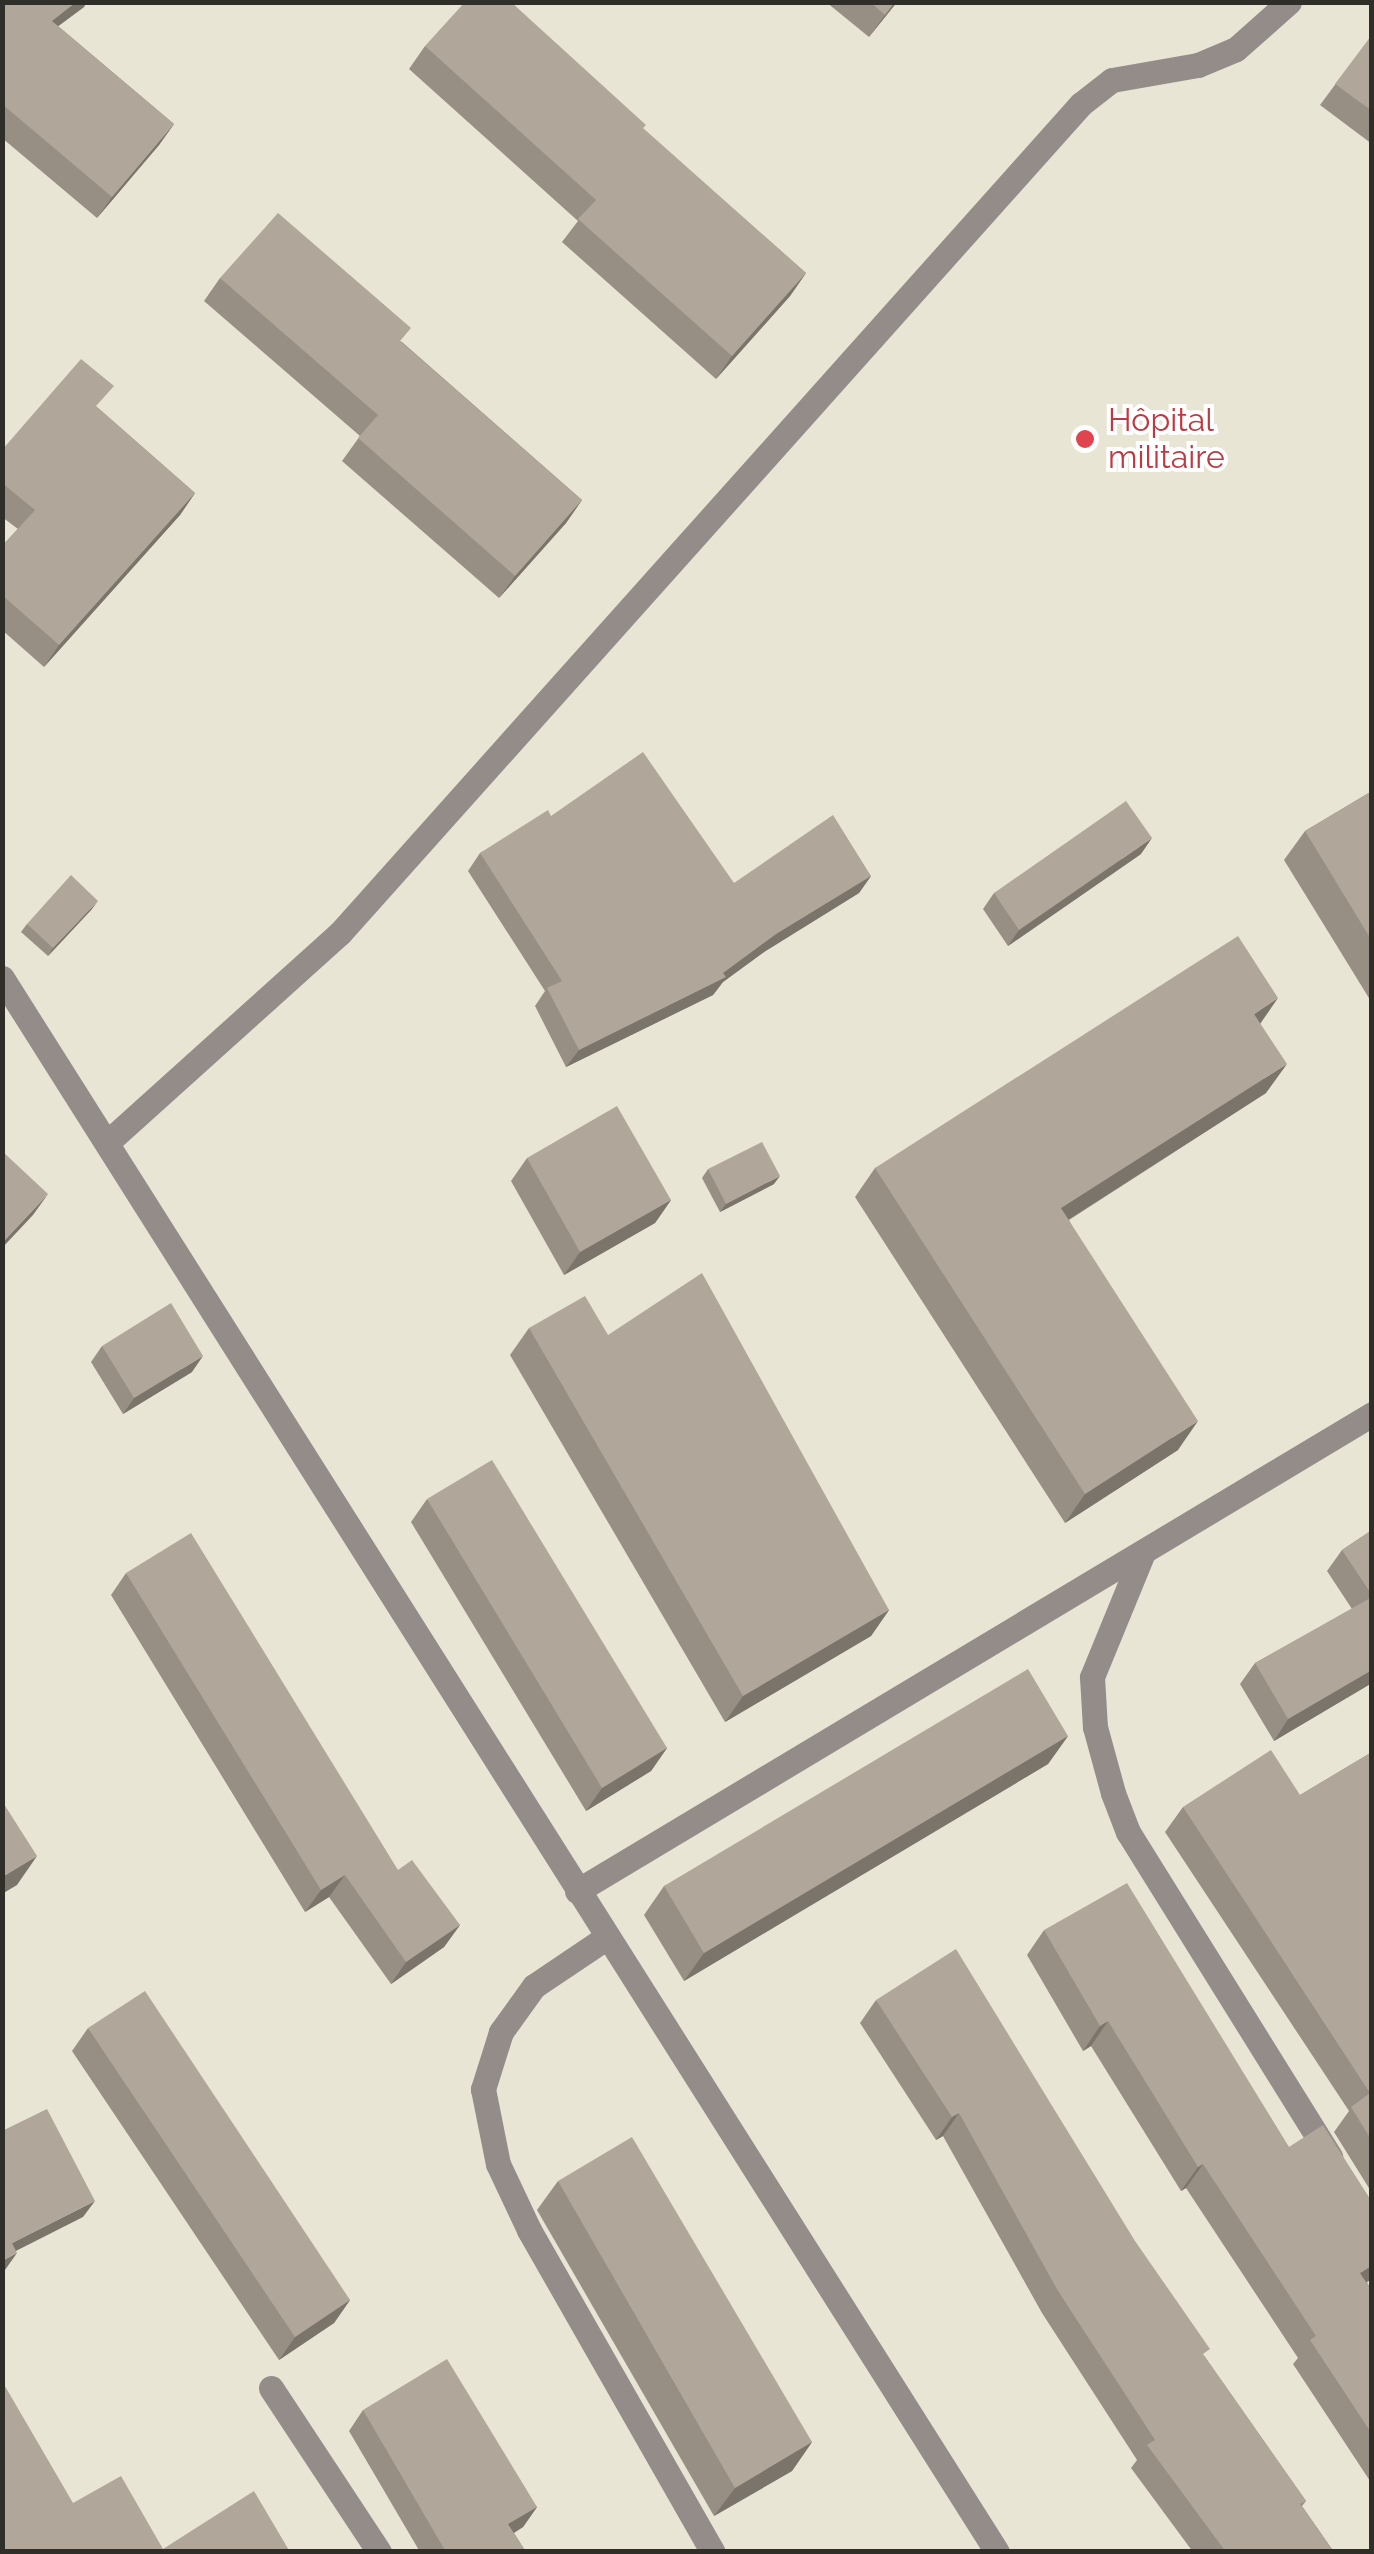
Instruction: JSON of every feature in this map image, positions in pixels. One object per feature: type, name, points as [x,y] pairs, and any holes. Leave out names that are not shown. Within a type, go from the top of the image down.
[{"type":"street","points":[[110,1140],[340,933],[1081,104],[1112,80],[1198,65],[1236,49],[1289,2]]},
{"type":"street","points":[[2,978],[110,1140],[577,1892],[997,2552]]},
{"type":"street","points":[[577,1892],[1372,1414]]},
{"type":"street","points":[[1142,1555],[1092,1677],[1095,1727],[1112,1793],[1128,1832],[1341,2175]]},
{"type":"street","points":[[607,1938],[534,1986],[501,2032],[483,2088],[498,2164],[529,2230],[714,2552]]},
{"type":"street","points":[[272,2388],[378,2552]]},
{"type":"building","points":[[2,2],[76,2],[52,21],[174,124],[112,197],[2,104]]},
{"type":"building","points":[[465,2],[511,2],[646,125],[643,128],[806,273],[732,356],[578,219],[596,200],[425,46]]},
{"type":"building","points":[[870,2],[895,2],[885,15]]},
{"type":"building","points":[[1372,35],[1372,111],[1335,84]]},
{"type":"building","points":[[278,213],[411,328],[400,341],[582,500],[515,576],[358,438],[378,415],[220,278]]},
{"type":"building","points":[[81,359],[114,386],[96,406],[195,493],[59,645],[2,595],[2,546],[35,510],[2,483],[2,450]]},
{"type":"building","points":[[643,752],[734,883],[833,815],[871,876],[776,934],[723,973],[726,977],[579,1050],[547,988],[562,981],[480,853],[548,810],[551,816]]},
{"type":"building","points":[[1372,791],[1372,941],[1305,831]]},
{"type":"building","points":[[1126,801],[1152,838],[1019,930],[994,893]]},
{"type":"building","points":[[71,875],[98,901],[53,948],[27,924]]},
{"type":"building","points":[[1238,936],[1278,998],[1254,1014],[1287,1064],[1061,1208],[1198,1421],[1085,1494],[875,1168]]},
{"type":"building","points":[[617,1106],[671,1200],[580,1252],[527,1158]]},
{"type":"building","points":[[762,1142],[780,1176],[726,1204],[708,1169]]},
{"type":"building","points":[[2,1151],[48,1194],[2,1243]]},
{"type":"building","points":[[702,1273],[889,1610],[743,1696],[529,1328],[585,1296],[608,1335]]},
{"type":"building","points":[[171,1303],[203,1356],[134,1398],[102,1346]]},
{"type":"building","points":[[492,1460],[667,1748],[602,1788],[427,1499]]},
{"type":"building","points":[[1372,1530],[1372,1595],[1342,1550]]},
{"type":"building","points":[[191,1533],[398,1870],[412,1860],[460,1925],[406,1962],[345,1875],[321,1890],[126,1573]]},
{"type":"building","points":[[1372,1597],[1372,1670],[1288,1719],[1255,1663]]},
{"type":"building","points":[[1028,1669],[1068,1736],[704,1953],[664,1886]]},
{"type":"building","points":[[1271,1750],[1300,1795],[1372,1752],[1372,2141],[1351,2107],[1370,2093],[1183,1807]]},
{"type":"building","points":[[2,1801],[37,1856],[2,1877]]},
{"type":"building","points":[[1127,1883],[1289,2147],[1323,2125],[1372,2202],[1372,2265],[1360,2273],[1372,2291],[1372,2434],[1310,2340],[1316,2336],[1203,2164],[1198,2167],[1108,2021],[1100,2026],[1044,1930]]},
{"type":"building","points":[[956,1949],[1135,2241],[1210,2349],[1203,2354],[1306,2501],[1300,2504],[1334,2552],[1226,2552],[1147,2445],[1155,2440],[1058,2291],[959,2113],[952,2117],[876,2000]]},
{"type":"building","points":[[145,1991],[350,2300],[295,2337],[88,2028]]},
{"type":"building","points":[[47,2109],[95,2201],[12,2243],[17,2253],[2,2261],[2,2131]]},
{"type":"building","points":[[632,2137],[812,2442],[735,2488],[558,2181]]},
{"type":"building","points":[[447,2359],[537,2507],[508,2524],[526,2552],[446,2552],[363,2410]]},
{"type":"building","points":[[2,2381],[73,2503],[121,2476],[163,2549],[254,2491],[290,2552],[2,2552]]},
{"type":"place","name":"Hôpital militaire","points":[[1085,439]]}]
